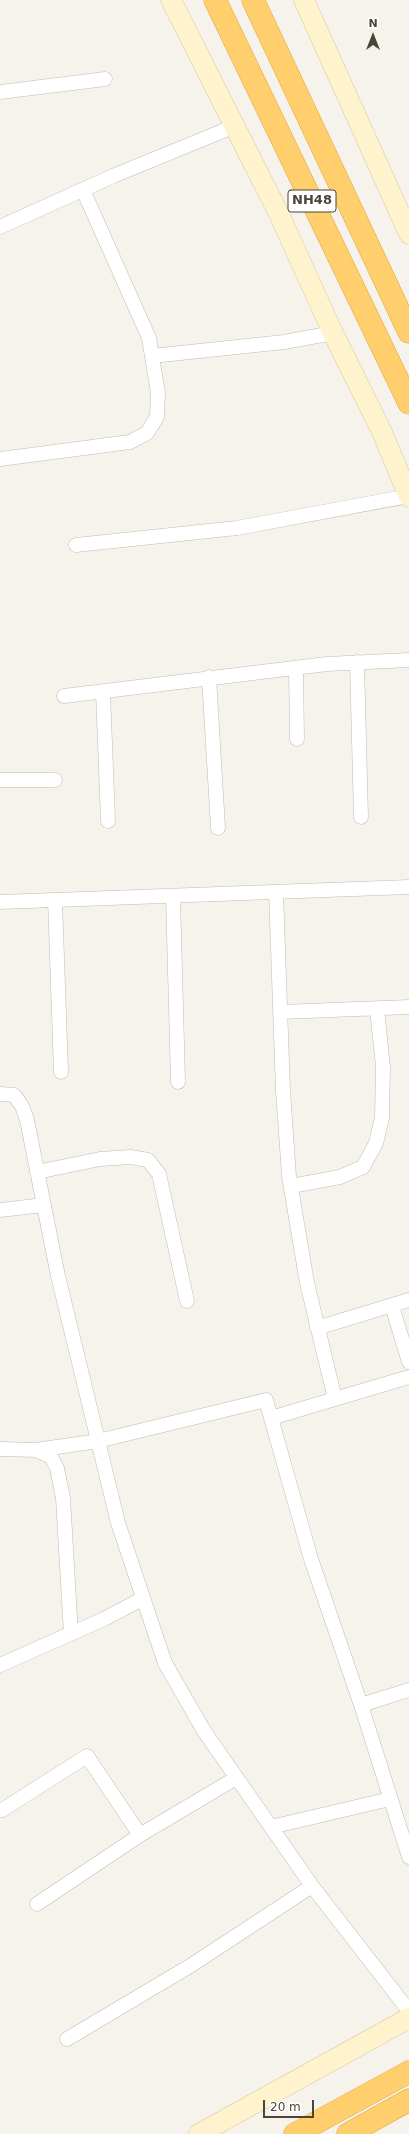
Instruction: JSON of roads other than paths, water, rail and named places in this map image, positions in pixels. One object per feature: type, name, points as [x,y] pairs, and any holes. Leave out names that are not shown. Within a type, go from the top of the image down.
[{"type":"highway","name":"NH48","points":[[215,0],[409,403]]},
{"type":"highway","name":"NH48","points":[[253,0],[409,332]]},
{"type":"highway","points":[[295,2134],[409,2072]]},
{"type":"highway","points":[[348,2134],[409,2100]]},
{"type":"street","points":[[76,545],[237,528],[409,497],[382,432],[333,333],[279,214],[171,0]]},
{"type":"street","points":[[304,0],[409,234]]},
{"type":"street","points":[[0,92],[104,79]]},
{"type":"street","points":[[0,227],[83,190],[235,126]]},
{"type":"street","points":[[0,459],[130,442],[147,433],[157,417],[158,393],[149,338],[83,190]]},
{"type":"street","points":[[152,356],[284,342],[333,333]]},
{"type":"street","points":[[64,696],[104,692],[209,677],[357,662],[409,660]]},
{"type":"street","points":[[357,662],[361,817]]},
{"type":"street","points":[[296,668],[297,739]]},
{"type":"street","points":[[209,677],[218,828]]},
{"type":"street","points":[[104,692],[108,821]]},
{"type":"street","points":[[0,780],[55,780]]},
{"type":"street","points":[[0,902],[409,887]]},
{"type":"street","points":[[276,892],[283,1091],[291,1186],[307,1283],[335,1399]]},
{"type":"street","points":[[173,896],[178,1082]]},
{"type":"street","points":[[55,900],[61,1072]]},
{"type":"street","points":[[281,1012],[409,1007]]},
{"type":"street","points":[[291,1186],[340,1177],[363,1167],[376,1143],[382,1118],[383,1067],[377,1009]]},
{"type":"street","points":[[0,1094],[14,1095],[22,1106],[27,1120],[58,1276],[118,1523],[142,1599],[165,1663],[204,1731],[270,1827],[312,1886],[409,2011]]},
{"type":"street","points":[[37,1172],[100,1159],[131,1157],[148,1160],[159,1174],[187,1301]]},
{"type":"street","points":[[0,1210],[44,1205]]},
{"type":"street","points":[[317,1328],[409,1300]]},
{"type":"street","points":[[392,1306],[409,1362]]},
{"type":"street","points":[[271,1418],[409,1377]]},
{"type":"street","points":[[0,1449],[36,1450],[98,1441],[266,1400],[311,1559],[361,1705],[409,1857]]},
{"type":"street","points":[[36,1450],[51,1457],[57,1468],[63,1498],[71,1634]]},
{"type":"street","points":[[0,1666],[71,1634],[142,1599]]},
{"type":"street","points":[[361,1705],[409,1690]]},
{"type":"street","points":[[2,1810],[87,1756],[140,1835]]},
{"type":"street","points":[[37,1904],[140,1835],[236,1778]]},
{"type":"street","points":[[270,1827],[390,1799]]},
{"type":"street","points":[[67,2039],[190,1966],[312,1886]]},
{"type":"street","points":[[199,2134],[409,2018]]}]
